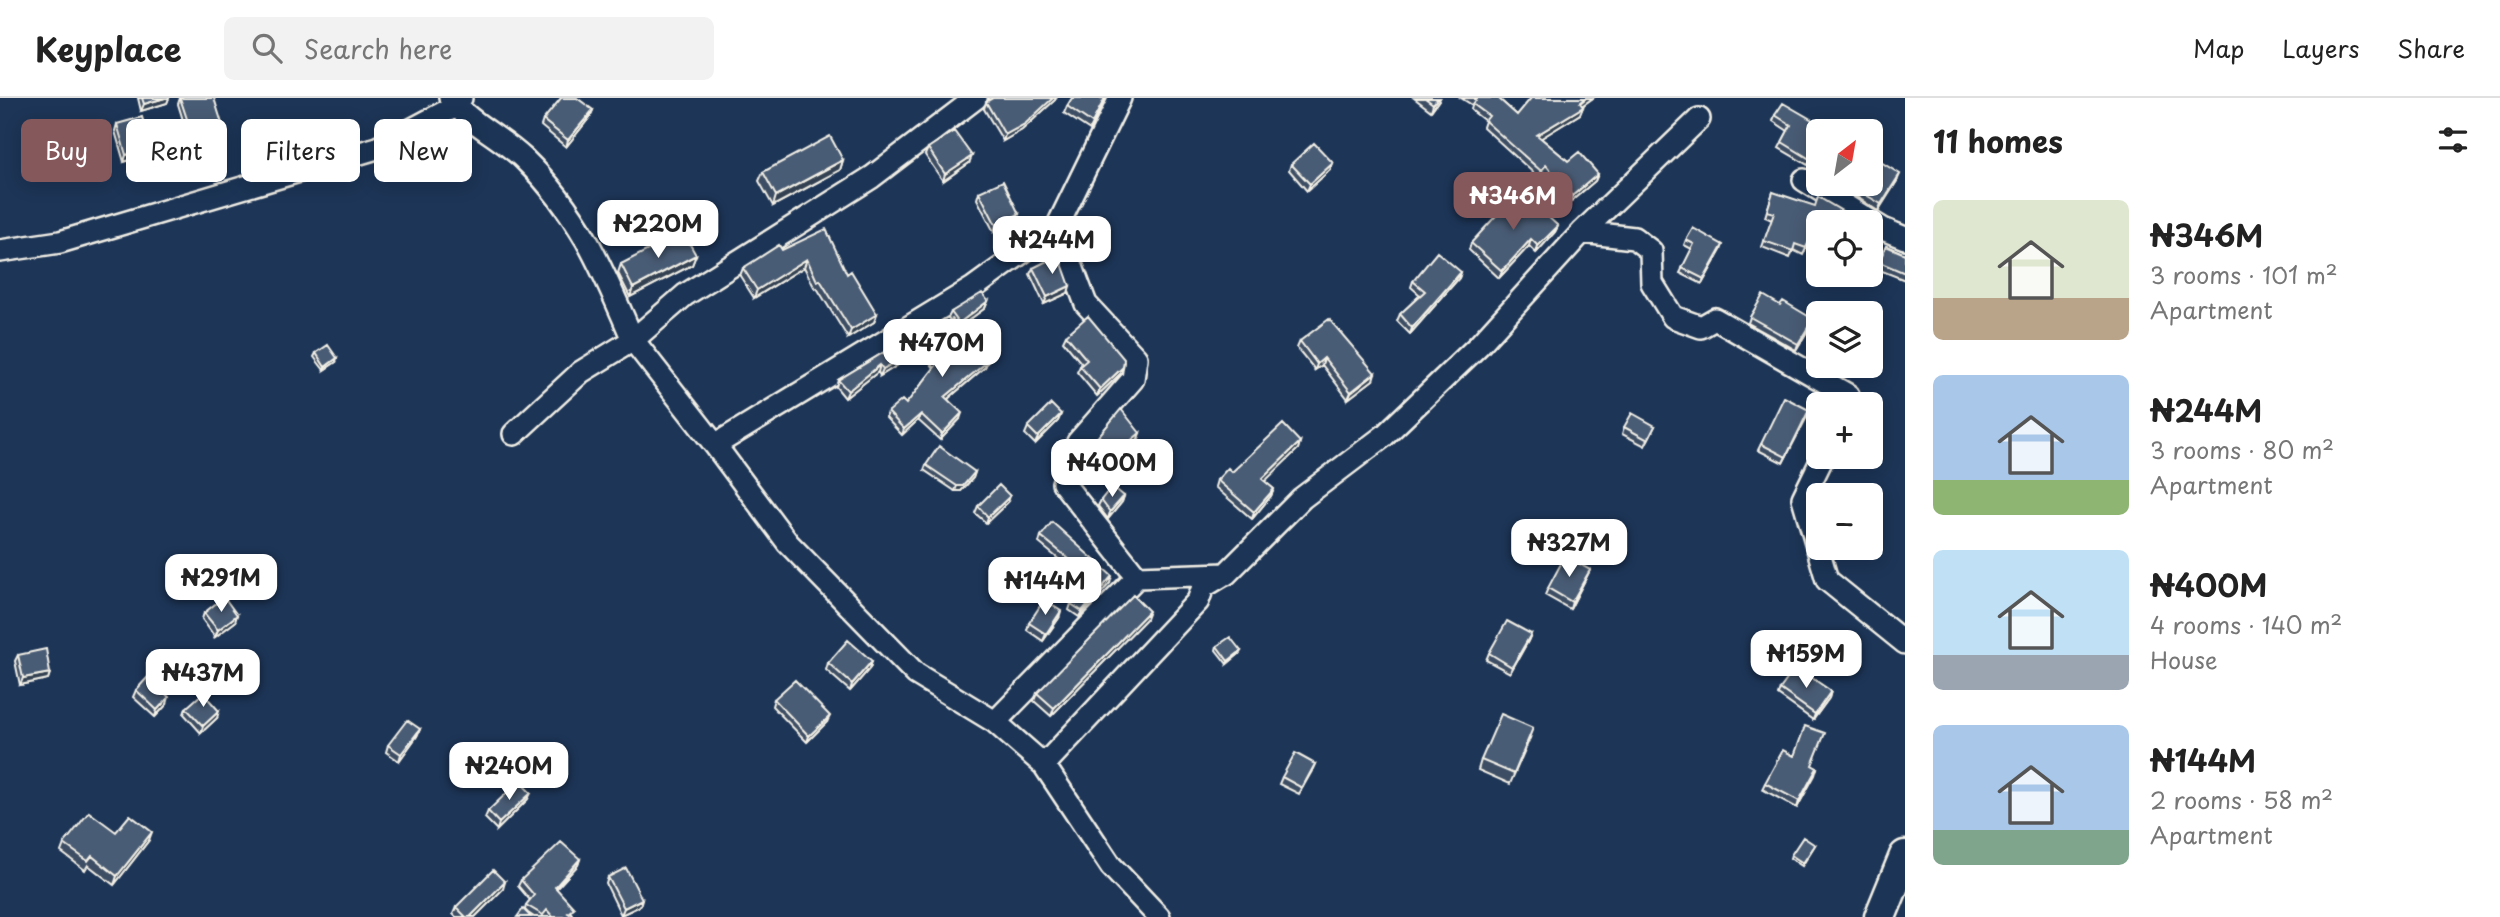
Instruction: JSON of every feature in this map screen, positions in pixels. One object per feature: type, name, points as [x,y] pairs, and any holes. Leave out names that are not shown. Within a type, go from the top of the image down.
[{"type":"main road","points":[[1880,917],[1905,856]]},
{"type":"street","points":[[514,433],[581,372],[633,340],[685,295],[872,177],[976,98]]},
{"type":"street","points":[[715,445],[973,288],[1057,227],[1120,98]]},
{"type":"street","points":[[0,251],[60,242],[377,148],[456,101],[522,157],[563,200],[596,253],[633,340],[788,543],[916,674],[995,722],[1044,765],[1111,866],[1159,917]]},
{"type":"street","points":[[1044,765],[1198,601],[1203,587],[1226,574],[1302,498],[1384,436],[1470,354],[1582,232],[1699,119]]},
{"type":"street","points":[[1804,180],[1905,239]]},
{"type":"street","points":[[1057,227],[1086,304],[1136,358],[1133,379],[1078,442],[1063,484],[1137,577]]},
{"type":"street","points":[[1582,232],[1634,238],[1651,251],[1652,283],[1673,317],[1701,327],[1716,319],[1843,392]]},
{"type":"street","points":[[1817,469],[1803,498],[1827,580],[1905,643]]},
{"type":"street","points":[[995,722],[1137,577],[1226,574]]},
{"type":"building","points":[[142,98],[165,98],[144,104]]},
{"type":"building","points":[[180,98],[214,98],[221,119],[187,119]]},
{"type":"building","points":[[561,98],[577,98],[593,110],[568,140],[543,120]]},
{"type":"building","points":[[993,98],[1053,98],[1025,124],[1005,135],[986,102]]},
{"type":"building","points":[[1072,98],[1105,98],[1092,123],[1067,106]]},
{"type":"building","points":[[1425,98],[1438,98],[1433,104]]},
{"type":"building","points":[[1473,98],[1498,98],[1517,115],[1531,98],[1586,98],[1580,103],[1583,107],[1537,135],[1568,161],[1579,152],[1598,174],[1572,196],[1546,165],[1541,171],[1485,121],[1489,116],[1473,104],[1476,100]]},
{"type":"building","points":[[1783,103],[1811,119],[1806,119],[1806,157],[1782,142],[1791,125],[1775,115]]},
{"type":"building","points":[[126,121],[126,155],[117,124]]},
{"type":"building","points":[[954,131],[972,156],[945,174],[928,148]]},
{"type":"building","points":[[830,136],[843,160],[776,196],[763,172]]},
{"type":"building","points":[[1314,143],[1333,163],[1310,184],[1291,164]]},
{"type":"building","points":[[1883,163],[1900,174],[1881,204],[1868,196],[1883,196]]},
{"type":"building","points":[[1003,181],[1019,214],[996,225],[979,192]]},
{"type":"building","points":[[1773,192],[1815,206],[1818,197],[1840,210],[1806,210],[1806,248],[1795,244],[1793,251],[1764,241],[1774,213],[1767,211]]},
{"type":"building","points":[[1515,195],[1527,203],[1530,200],[1558,226],[1538,246],[1531,239],[1502,271],[1471,243]]},
{"type":"building","points":[[1693,228],[1723,245],[1704,279],[1682,268],[1694,244],[1686,240]]},
{"type":"building","points":[[826,229],[847,274],[851,271],[877,314],[851,330],[820,280],[817,281],[807,259],[757,290],[743,268],[779,245],[782,250]]},
{"type":"building","points":[[683,232],[696,255],[633,288],[621,264]]},
{"type":"building","points":[[1886,246],[1905,254],[1905,273],[1883,264]]},
{"type":"building","points":[[1437,252],[1461,272],[1412,328],[1400,314],[1425,291],[1413,281]]},
{"type":"building","points":[[1059,255],[1070,286],[1047,297],[1033,268]]},
{"type":"building","points":[[982,293],[988,301],[959,323],[951,312]]},
{"type":"building","points":[[1763,295],[1780,305],[1783,301],[1806,315],[1806,331],[1798,344],[1750,317]]},
{"type":"building","points":[[1088,316],[1124,359],[1123,367],[1100,389],[1080,366],[1087,360],[1066,335]]},
{"type":"building","points":[[952,319],[988,361],[945,397],[962,413],[942,434],[921,414],[904,429],[888,412],[902,400],[906,404],[938,363],[921,342]]},
{"type":"building","points":[[1329,319],[1375,373],[1351,392],[1324,358],[1317,364],[1300,341]]},
{"type":"building","points":[[328,345],[337,358],[325,367],[316,353]]},
{"type":"building","points":[[896,345],[903,357],[883,369],[880,365],[848,391],[838,380]]},
{"type":"building","points":[[1784,397],[1806,408],[1806,416],[1786,457],[1761,444]]},
{"type":"building","points":[[1051,404],[1061,414],[1038,437],[1028,427]]},
{"type":"building","points":[[1121,409],[1140,433],[1110,458],[1113,460],[1104,472],[1086,458],[1091,445]]},
{"type":"building","points":[[1632,413],[1655,426],[1648,440],[1624,427]]},
{"type":"building","points":[[1283,424],[1300,442],[1262,479],[1274,489],[1254,512],[1217,480],[1228,468],[1232,472]]},
{"type":"building","points":[[939,446],[975,472],[963,486],[957,486],[926,465]]},
{"type":"building","points":[[999,485],[1010,496],[988,517],[978,506]]},
{"type":"building","points":[[1112,486],[1124,496],[1110,512],[1101,500]]},
{"type":"building","points":[[1052,522],[1112,576],[1082,611],[1071,604],[1088,580],[1079,572],[1081,569],[1041,536]]},
{"type":"building","points":[[1565,556],[1590,570],[1572,602],[1548,588]]},
{"type":"building","points":[[1133,595],[1149,611],[1054,708],[1037,693]]},
{"type":"building","points":[[224,597],[237,615],[218,630],[204,613]]},
{"type":"building","points":[[1044,600],[1061,611],[1046,634],[1029,623]]},
{"type":"building","points":[[1507,621],[1531,634],[1512,667],[1489,653]]},
{"type":"building","points":[[1230,637],[1241,651],[1228,661],[1217,646]]},
{"type":"building","points":[[848,640],[872,661],[852,684],[828,663]]},
{"type":"building","points":[[46,649],[50,673],[23,678],[18,655]]},
{"type":"building","points":[[202,661],[214,674],[202,685],[189,672]]},
{"type":"building","points":[[1796,667],[1831,691],[1815,714],[1780,689]]},
{"type":"building","points":[[148,677],[169,697],[157,710],[136,690]]},
{"type":"building","points":[[795,680],[830,716],[809,736],[774,699]]},
{"type":"building","points":[[203,693],[219,711],[203,726],[186,708]]},
{"type":"building","points":[[1501,714],[1533,728],[1514,774],[1481,760]]},
{"type":"building","points":[[407,720],[420,729],[401,754],[388,745]]},
{"type":"building","points":[[1805,726],[1825,733],[1812,765],[1817,768],[1799,801],[1765,783],[1783,750],[1794,756]]},
{"type":"building","points":[[1295,753],[1315,764],[1302,788],[1282,777]]},
{"type":"building","points":[[519,781],[531,793],[499,823],[488,811]]},
{"type":"building","points":[[89,812],[116,832],[130,815],[152,832],[117,876],[92,856],[88,861],[64,844]]},
{"type":"building","points":[[1803,837],[1815,845],[1803,863],[1791,855]]},
{"type":"building","points":[[561,842],[580,859],[555,887],[574,908],[568,913],[574,917],[553,917],[547,910],[543,915],[526,905],[534,895],[521,880]]},
{"type":"building","points":[[626,868],[642,899],[624,908],[608,877]]},
{"type":"building","points":[[493,870],[505,882],[470,917],[466,917],[456,907]]},
{"type":"building","points":[[523,909],[531,917],[517,917]]}]
